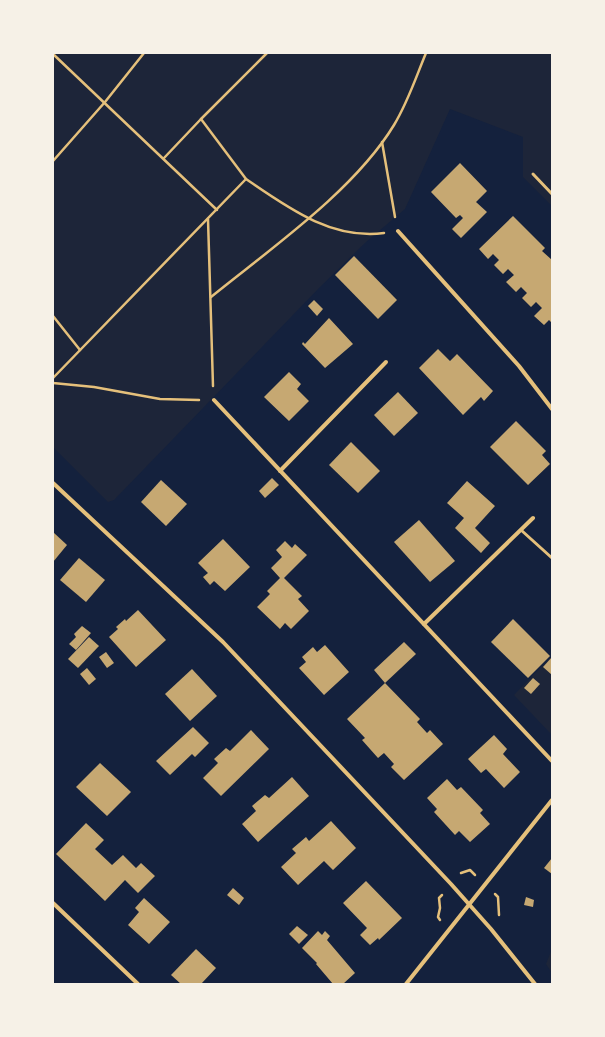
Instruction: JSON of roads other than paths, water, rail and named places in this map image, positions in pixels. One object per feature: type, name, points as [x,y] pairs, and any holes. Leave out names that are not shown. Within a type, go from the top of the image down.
[{"type":"street","points":[[398,231],[519,366],[552,409]]},
{"type":"street","points":[[280,471],[386,362]]},
{"type":"street","points":[[214,400],[552,761]]},
{"type":"street","points":[[53,484],[223,642],[469,903],[535,984]]},
{"type":"street","points":[[424,624],[533,518]]},
{"type":"street","points":[[406,984],[552,800]]},
{"type":"street","points":[[53,903],[138,984]]},
{"type":"lane","points":[[533,174],[552,194]]},
{"type":"lane","points":[[521,530],[552,558]]}]
